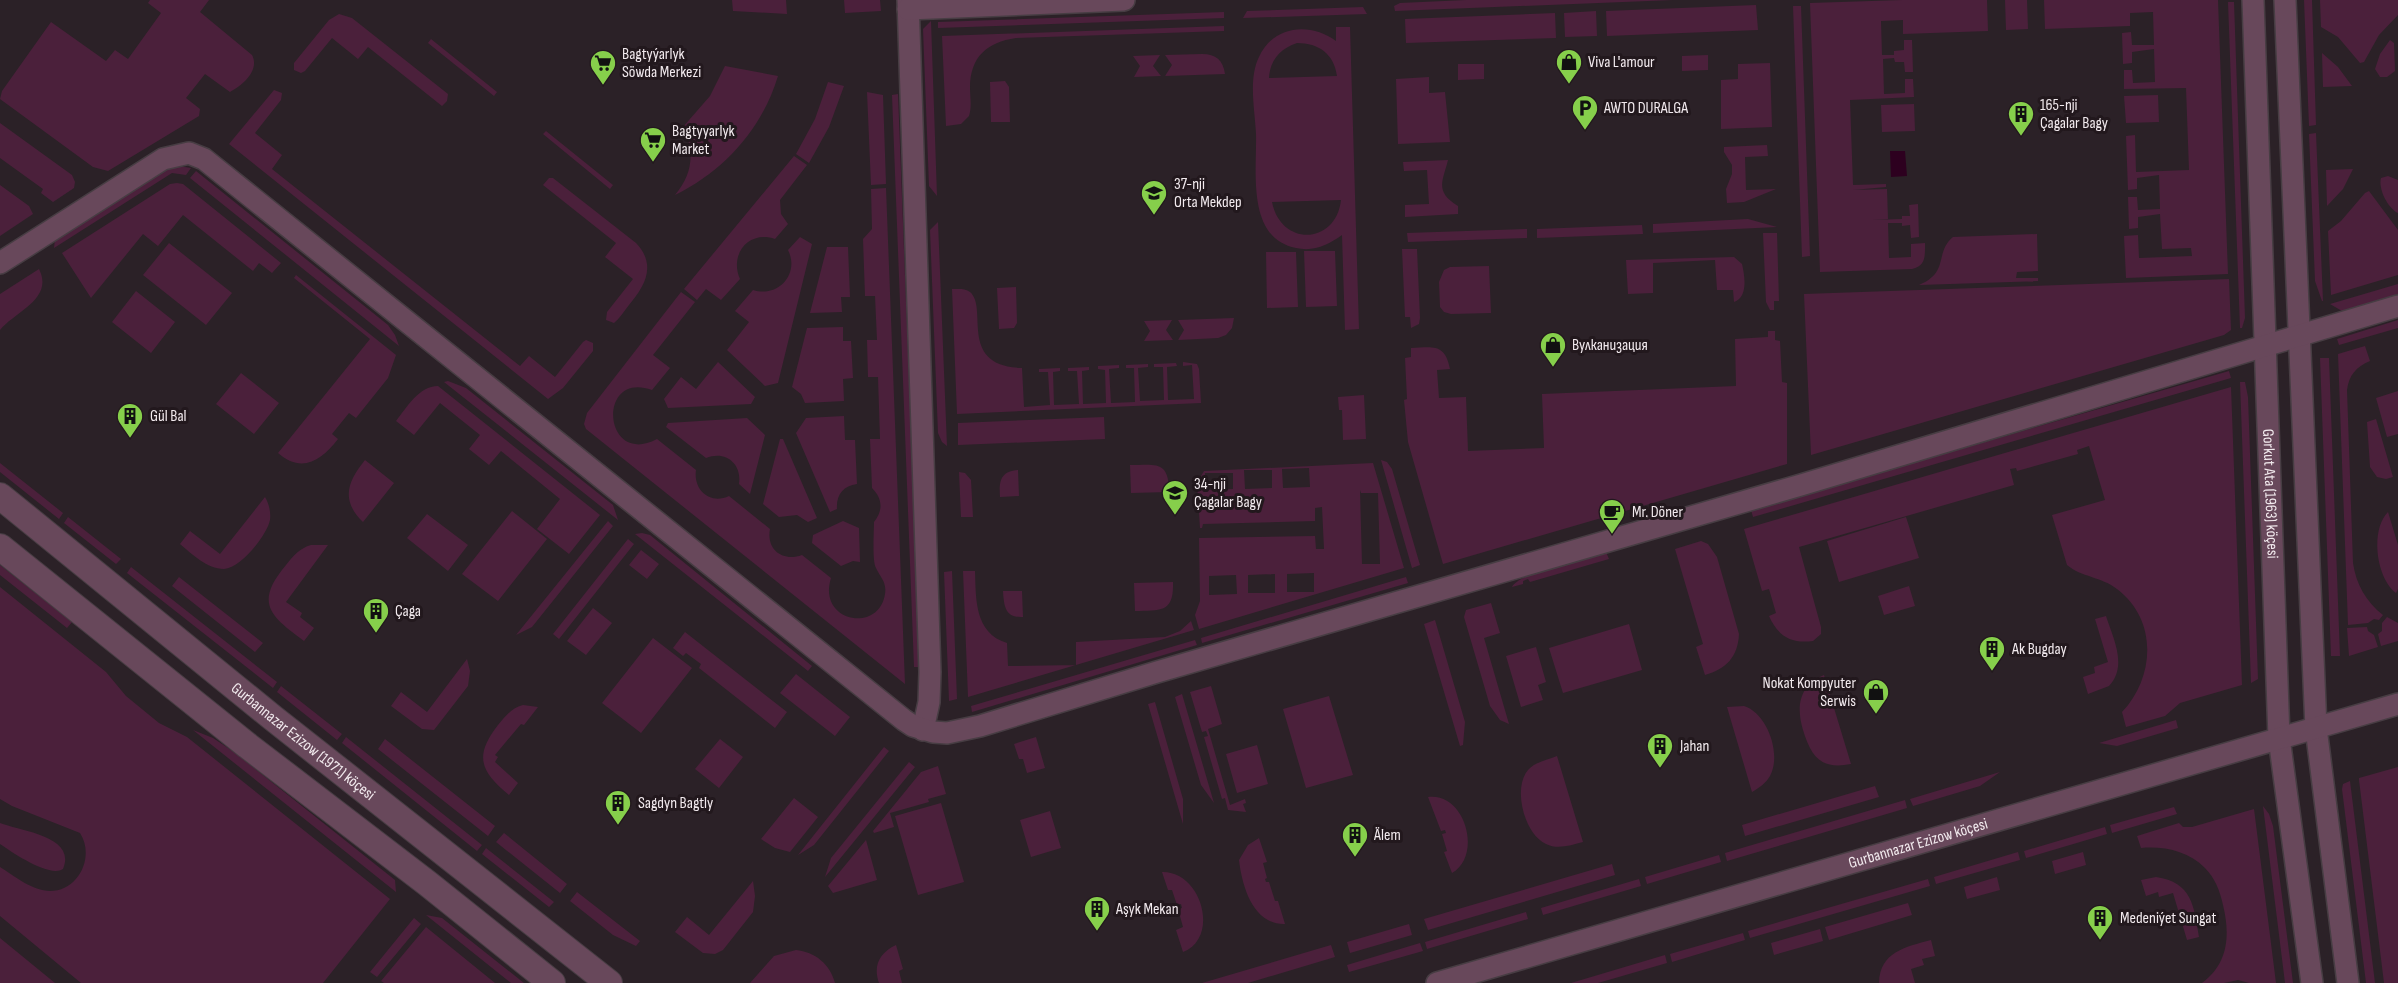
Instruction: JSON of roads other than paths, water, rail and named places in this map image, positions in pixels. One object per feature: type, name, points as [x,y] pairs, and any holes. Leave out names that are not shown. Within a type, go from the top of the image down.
[{"type":"street","points":[[923,730],[930,672],[908,4],[1124,0]]},
{"type":"street","name":"Gorkut Ata (1963) köçesi","points":[[2253,0],[2279,738],[2312,983]]},
{"type":"street","points":[[2285,0],[2316,728],[2348,983]]},
{"type":"street","points":[[0,263],[163,159],[189,153],[204,159],[904,720],[923,730],[947,733],[980,726],[2398,306]]},
{"type":"street","name":"Gurbannazar Ezizow (1971) köçesi","points":[[0,496],[273,718],[609,983]]},
{"type":"street","points":[[0,547],[248,746],[427,883],[552,983]]},
{"type":"street","name":"Gurbannazar Ezizow köçesi","points":[[1437,983],[2398,704]]},
{"type":"place","name":"Viva L'amour","points":[[1569,85]]},
{"type":"place","name":"Bagtyýarlyk Söwda Merkezi","points":[[603,86]]},
{"type":"place","name":"AWTO DURALGA","points":[[1585,131]]},
{"type":"place","name":"165-nji Çagalar Bagy","points":[[2021,137]]},
{"type":"place","name":"Bagtyyarlyk Market","points":[[653,163]]},
{"type":"place","name":"37-nji Orta Mekdep","points":[[1154,216]]},
{"type":"place","name":"Вулканизация","points":[[1553,368]]},
{"type":"place","name":"Gül Bal","points":[[130,439]]},
{"type":"place","name":"34-nji Çagalar Bagy","points":[[1175,516]]},
{"type":"place","name":"Mr. Döner","points":[[1612,535]]},
{"type":"place","name":"Çaga","points":[[376,634]]},
{"type":"place","name":"Ak Bugday","points":[[1992,672]]},
{"type":"place","name":"Nokat Kompyuter Serwis","points":[[1876,715]]},
{"type":"place","name":"Jahan","points":[[1660,769]]},
{"type":"place","name":"Sagdyn Bagtly","points":[[618,826]]},
{"type":"place","name":"Älem","points":[[1355,858]]},
{"type":"place","name":"Aşyk Mekan","points":[[1097,932]]},
{"type":"place","name":"Medeniýet Sungat","points":[[2100,941]]}]
